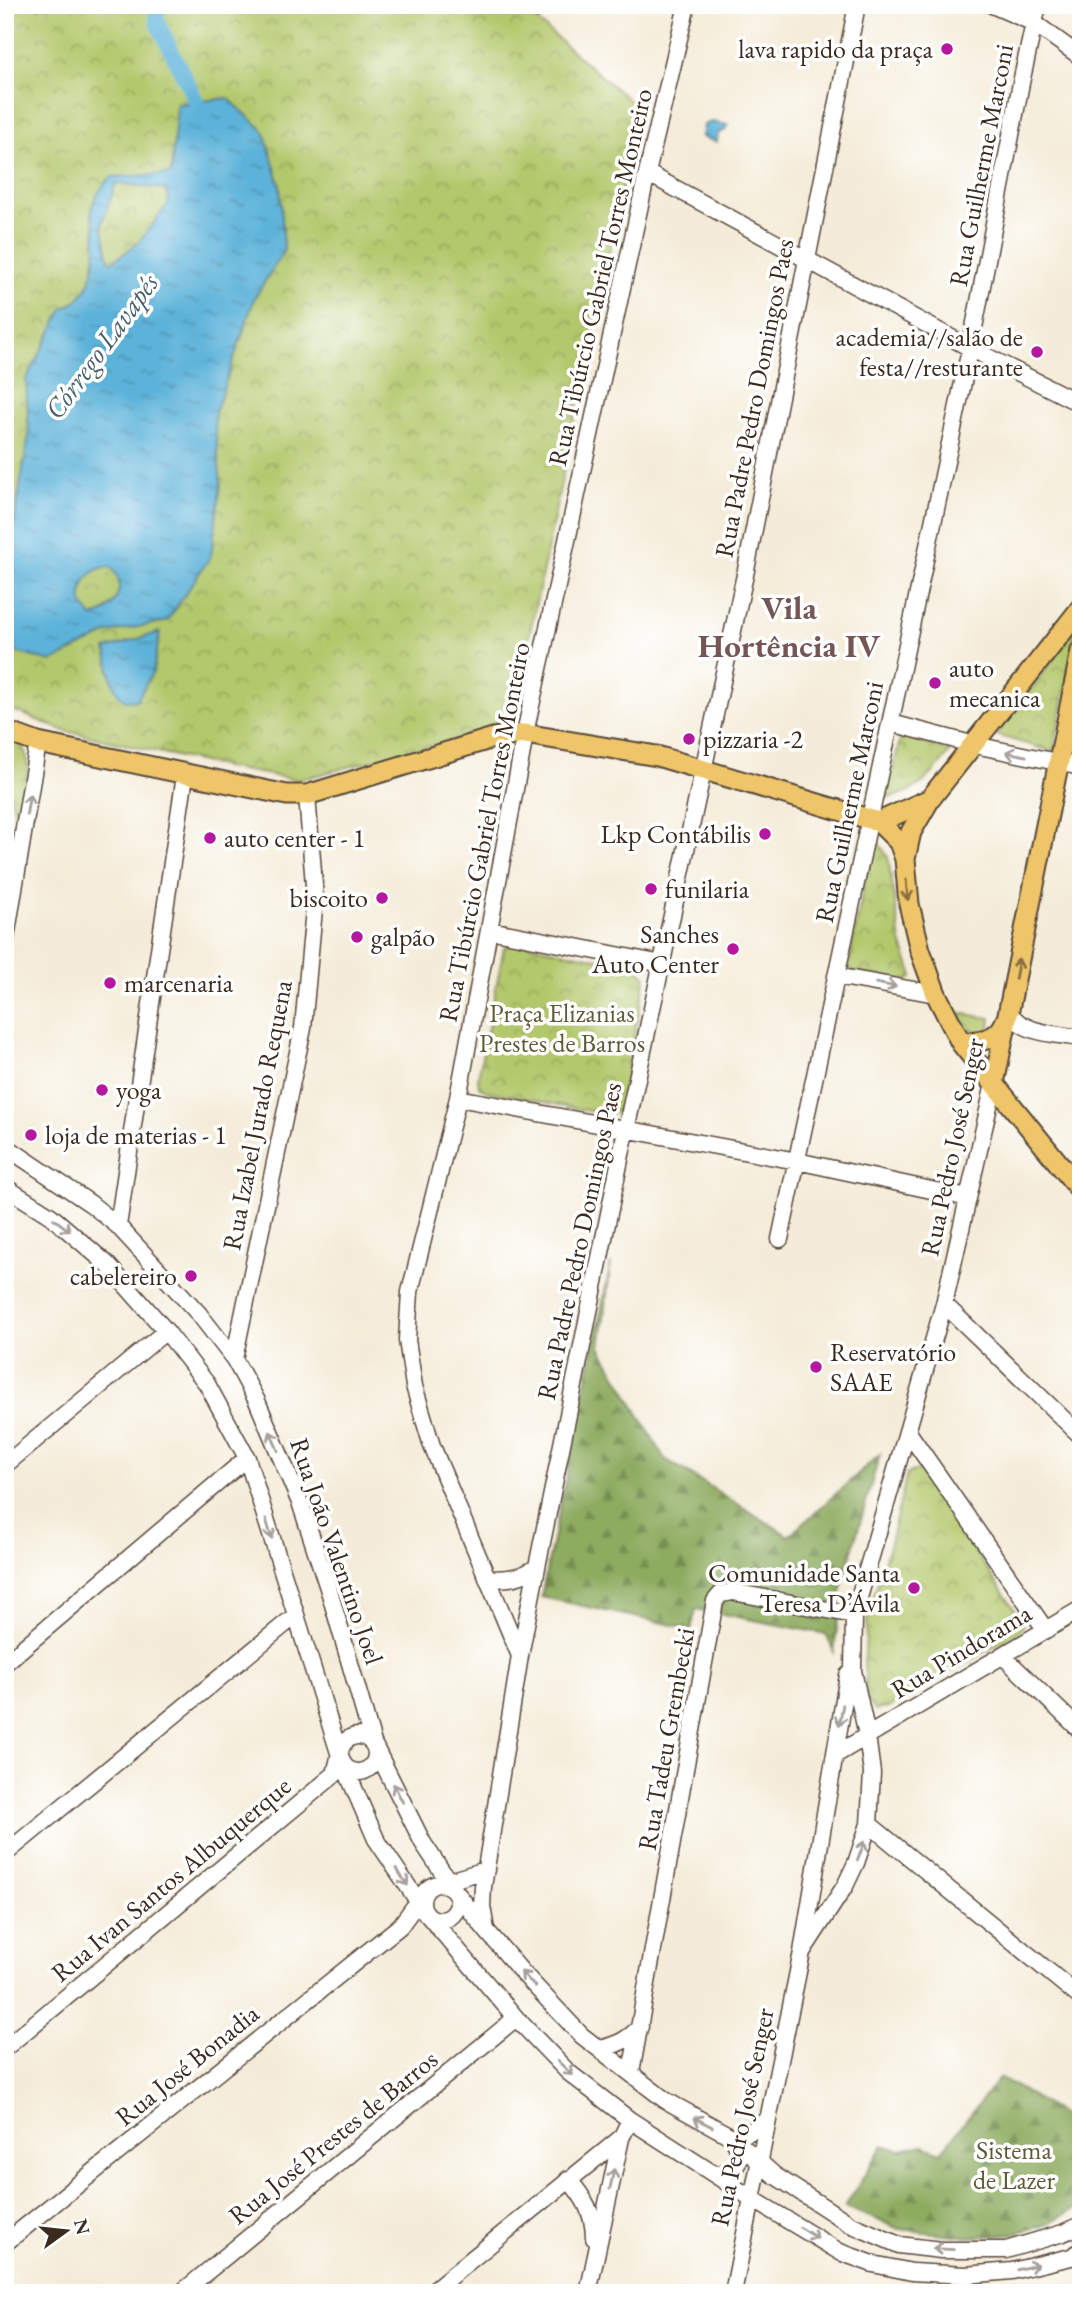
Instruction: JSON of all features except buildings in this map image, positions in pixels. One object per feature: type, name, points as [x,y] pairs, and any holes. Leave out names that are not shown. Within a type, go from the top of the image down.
[{"type":"main road","points":[[905,859],[911,832],[930,799],[1081,608]]},
{"type":"main road","name":"Rua Pedro José Senger","points":[[994,1084],[1081,651]]},
{"type":"main road","points":[[5,731],[38,743],[287,795],[307,795],[494,738],[525,734],[631,750],[702,768],[875,820],[900,842],[905,859],[911,915],[920,950],[936,994],[961,1042],[1081,1191]]},
{"type":"main road","points":[[875,820],[930,799]]},
{"type":"main road","points":[[961,1042],[995,1037],[1004,1027],[1009,1012]]},
{"type":"street","name":"Rua Tibúrcio Gabriel Torres Monteiro","points":[[520,1656],[432,1446],[414,1387],[407,1340],[410,1292],[458,1098],[525,734],[647,173],[687,5]]},
{"type":"street","name":"Rua Padre Pedro Domingos Paes","points":[[486,1930],[482,1896],[537,1567],[626,1130],[746,570],[857,5]]},
{"type":"street","points":[[992,5],[1034,23],[1081,57]]},
{"type":"street","name":"Rua Guilherme Marconi","points":[[780,1239],[836,976],[875,820],[891,723],[970,348],[1038,5]]},
{"type":"street","points":[[647,173],[970,348],[1071,399],[1081,401]]},
{"type":"street","points":[[891,723],[975,745],[1081,767]]},
{"type":"street","points":[[5,944],[38,743]]},
{"type":"street","points":[[118,1226],[185,775]]},
{"type":"street","name":"Rua Izabel Jurado Requena","points":[[234,1359],[303,1028],[315,898],[307,795]]},
{"type":"street","points":[[490,930],[662,964]]},
{"type":"street","points":[[836,976],[936,994]]},
{"type":"street","points":[[1009,1012],[1013,1020],[1029,1028],[1081,1038]]},
{"type":"street","name":"Rua Pedro José Senger","points":[[802,1952],[845,1886],[869,1824],[873,1789],[871,1759],[854,1681],[854,1615],[944,1304],[994,1084]]},
{"type":"street","points":[[458,1098],[797,1161],[968,1198]]},
{"type":"street","name":"Rua João Valentino Joel","points":[[5,1146],[72,1190],[118,1226],[199,1314],[234,1359],[257,1401],[301,1505],[375,1747],[424,1843],[452,1893],[581,2035],[664,2100],[732,2137],[774,2175],[850,2224],[899,2245],[941,2250],[1006,2250],[1081,2225]]},
{"type":"street","points":[[5,1187],[51,1216],[107,1264],[166,1331],[207,1384],[247,1458],[345,1764],[376,1839],[429,1911],[516,2018],[568,2072],[630,2120],[751,2197],[840,2252],[873,2264],[912,2272],[965,2275],[1012,2271],[1071,2257],[1081,2252]]},
{"type":"street","points":[[944,1304],[1081,1436]]},
{"type":"street","points":[[5,1465],[166,1331]]},
{"type":"street","points":[[908,1432],[1045,1629]]},
{"type":"street","points":[[5,1663],[247,1458]]},
{"type":"street","points":[[487,1578],[513,1578],[537,1567]]},
{"type":"street","name":"Rua Tadeu Grembecki","points":[[631,2073],[715,1601],[721,1594],[733,1592],[854,1615]]},
{"type":"street","name":"Rua Pindorama","points":[[840,1752],[1081,1609]]},
{"type":"street","points":[[5,1854],[296,1615]]},
{"type":"street","name":"Rua Pedro José Senger","points":[[733,2293],[840,1752],[853,1648]]},
{"type":"street","points":[[1002,1655],[1081,1731]]},
{"type":"street","points":[[356,1735],[366,1737],[375,1747],[375,1761],[370,1769],[345,1764],[348,1739],[356,1735]]},
{"type":"street","points":[[840,1752],[861,1752],[871,1759]]},
{"type":"street","name":"Rua Ivan Santos Albuquerque","points":[[5,2048],[345,1764]]},
{"type":"street","points":[[869,1824],[1081,1998]]},
{"type":"street","points":[[429,1911],[429,1887],[452,1893],[486,1870]]},
{"type":"street","name":"Rua Padre Pedro Domingos Paes","points":[[452,1893],[486,1870]]},
{"type":"street","points":[[816,1870],[816,1877],[823,1886],[831,1889],[845,1886]]},
{"type":"street","points":[[400,1926],[429,1911],[451,1917],[452,1893]]},
{"type":"street","name":"Rua José Bonadia","points":[[5,2243],[400,1926],[429,1911]]},
{"type":"street","name":"Rua José Prestes de Barros","points":[[181,2293],[516,2018]]},
{"type":"street","points":[[601,2049],[630,2038],[640,2027]]},
{"type":"street","points":[[716,2174],[733,2170],[737,2165],[740,2152],[732,2137],[760,2127],[767,2119]]},
{"type":"street","points":[[588,2293],[621,2138],[630,2120]]},
{"type":"street","points":[[430,2293],[621,2138]]},
{"type":"street","points":[[568,2179],[583,2195],[592,2213],[593,2268]]},
{"type":"green space","points":[[5,5],[519,5],[639,109],[514,709],[508,721],[499,728],[298,780],[225,767],[65,731],[5,707]]},
{"type":"green space","points":[[1076,629],[1054,752],[996,735]]},
{"type":"green space","points":[[901,736],[950,751],[916,788],[886,798]]},
{"type":"green space","points":[[5,738],[20,745],[27,756],[26,786],[17,822],[13,805],[5,790]]},
{"type":"green space","points":[[872,842],[878,842],[888,857],[901,942],[913,976],[908,981],[852,972],[848,968]]},
{"type":"green space","name":"Praça Elizanias Prestes de Barros","points":[[515,942],[634,966],[646,977],[620,1109],[610,1115],[486,1091],[479,1086],[478,1077],[504,948]]},
{"type":"green space","points":[[956,1013],[991,1018],[990,1029],[981,1034],[973,1031]]},
{"type":"green space","points":[[611,1263],[600,1347],[664,1458],[789,1536],[880,1454],[842,1585],[834,1652],[826,1634],[696,1609],[691,1629],[541,1597]]},
{"type":"green space","points":[[920,1471],[1021,1619],[1023,1626],[1019,1632],[888,1708],[875,1710],[867,1700],[864,1664],[868,1614],[890,1543],[907,1474]]},
{"type":"green space","name":"Sistema de Lazer","points":[[1000,2077],[1081,2126],[1081,2206],[1043,2226],[1006,2235],[969,2237],[900,2229],[845,2207],[883,2145],[900,2150],[923,2145],[941,2152]]},
{"type":"water","points":[[228,98],[264,131],[280,185],[284,251],[255,297],[214,416],[221,484],[211,556],[167,621],[108,633],[51,662],[5,649],[5,573],[29,435],[26,380],[63,309],[82,295],[92,276],[96,242],[92,208],[100,191],[112,177],[171,174],[177,104]],"holes":[[[116,183],[163,189],[167,194],[168,204],[138,243],[112,262],[109,260],[102,223]],[[105,567],[112,568],[117,576],[119,591],[107,610],[92,617],[82,603],[82,591],[89,576]]]},
{"type":"water","points":[[711,122],[728,125],[724,131],[718,133],[717,142],[702,137],[704,125]]},
{"type":"water","points":[[160,632],[153,672],[137,700],[128,701],[113,684],[106,649]]},
{"type":"waterway","name":"Córrego Lavapés","points":[[155,5],[158,24],[206,121]]},
{"type":"place","name":"lava rapido da praça","points":[[947,49]]},
{"type":"place","name":"academia//salão de festa//resturante","points":[[1037,352]]},
{"type":"place","name":"auto mecanica","points":[[935,683]]},
{"type":"place","name":"pizzaria -2","points":[[689,739]]},
{"type":"place","name":"Lkp Contábilis","points":[[765,834]]},
{"type":"place","name":"auto center - 1","points":[[210,838]]},
{"type":"place","name":"funilaria","points":[[651,889]]},
{"type":"place","name":"biscoito","points":[[382,898]]},
{"type":"place","name":"galpão","points":[[357,937]]},
{"type":"place","name":"Sanches Auto Center","points":[[733,949]]},
{"type":"place","name":"marcenaria","points":[[110,983]]},
{"type":"place","name":"yoga","points":[[102,1090]]},
{"type":"place","name":"loja de materias - 1","points":[[31,1135]]},
{"type":"place","name":"cabelereiro","points":[[191,1276]]},
{"type":"place","name":"Reservatório SAAE","points":[[816,1367]]},
{"type":"place","name":"Comunidade Santa Teresa D’Ávila","points":[[914,1588]]},
{"type":"district","name":"Vila Hortência IV","points":[[789,626]]}]
